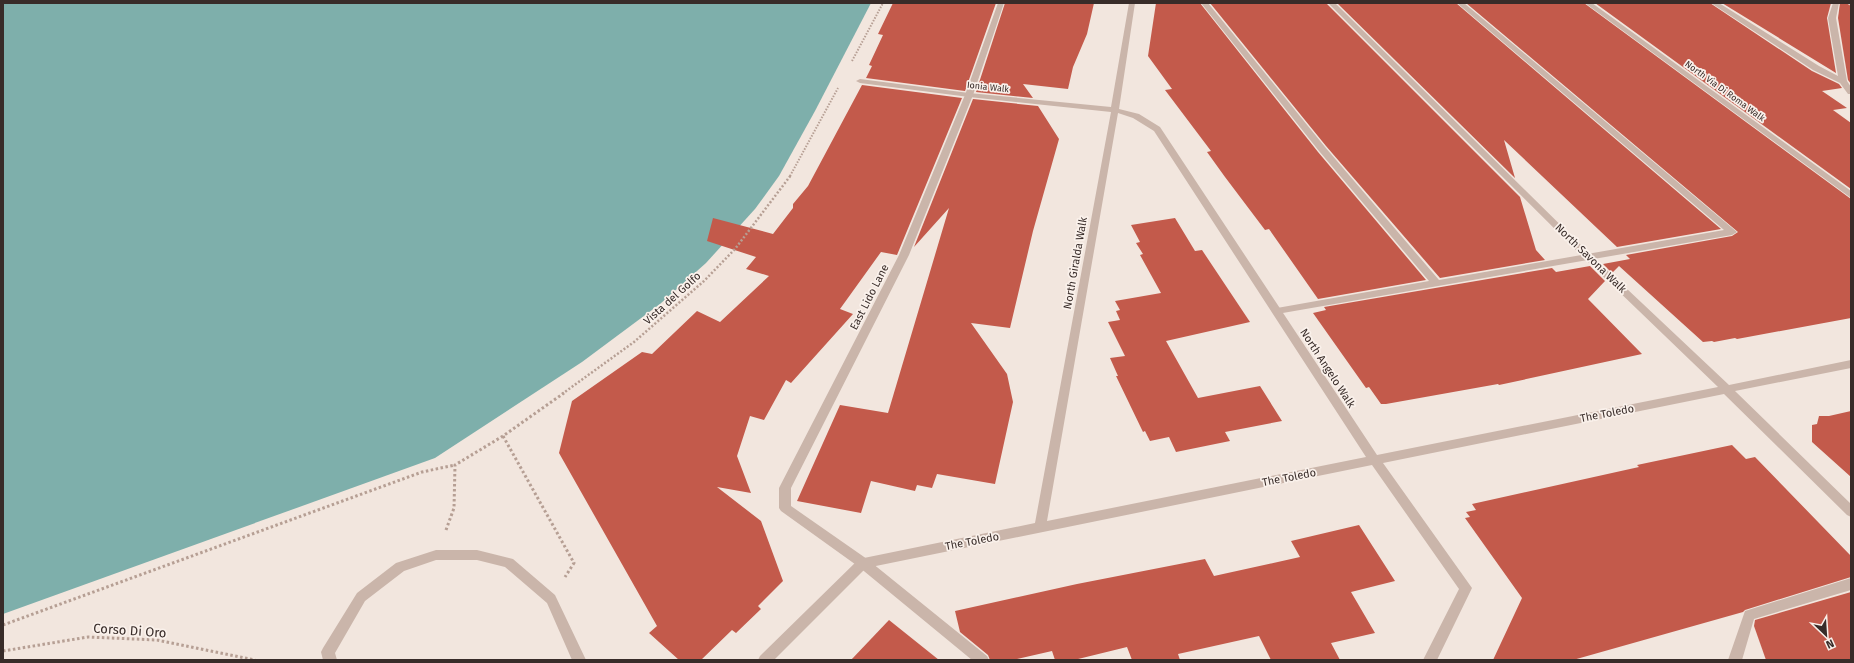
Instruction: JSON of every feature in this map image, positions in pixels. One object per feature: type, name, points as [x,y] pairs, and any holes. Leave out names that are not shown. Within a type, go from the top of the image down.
[{"type":"street","name":"East Lido Lane","points":[[863,563],[785,508],[785,488],[904,255],[968,95],[1001,3]]},
{"type":"street","name":"North Giralda Walk","points":[[1040,527],[1115,110],[1132,3]]},
{"type":"street","points":[[1204,3],[1322,149],[1437,284]]},
{"type":"street","name":"North Savona Walk","points":[[1331,3],[1588,257],[1727,389],[1851,512]]},
{"type":"street","points":[[1277,311],[1732,232],[1460,3]]},
{"type":"street","name":"North Via Di Roma Walk","points":[[1588,3],[1851,195]]},
{"type":"street","points":[[1714,3],[1816,68],[1843,81]]},
{"type":"street","points":[[1836,3],[1832,18],[1843,81],[1851,92]]},
{"type":"street","name":"Ionia Walk","points":[[860,81],[968,95],[1115,110]]},
{"type":"street","name":"North Angelo Walk","points":[[1115,110],[1136,116],[1157,129],[1356,434],[1466,588],[1430,660]]},
{"type":"street","name":"The Toledo","points":[[863,563],[1851,364]]},
{"type":"street","points":[[330,660],[328,652],[361,597],[400,568],[436,555],[477,555],[509,563],[551,600],[579,660]]},
{"type":"street","points":[[765,660],[863,563],[982,660]]},
{"type":"street","points":[[1736,660],[1749,615],[1851,584]]},
{"type":"path","points":[[850,65],[883,3]]},
{"type":"path","name":"Vista del Golfo","points":[[3,625],[422,472],[455,465],[503,436],[634,342],[704,281],[735,249],[788,180],[839,86]]},
{"type":"path","points":[[503,436],[574,563],[551,600]]},
{"type":"path","points":[[436,555],[454,508],[455,465]]},
{"type":"path","name":"Corso Di Oro","points":[[3,652],[88,637],[157,640],[255,660]]},
{"type":"water","points":[[3,3],[871,3],[815,111],[779,176],[755,209],[706,263],[660,304],[582,362],[435,458],[3,614]]},
{"type":"building","points":[[893,3],[996,3],[965,91],[866,78],[872,66],[869,65],[883,35],[878,34]]},
{"type":"building","points":[[1005,3],[1094,3],[1087,34],[1073,67],[1068,89],[1023,84],[1033,98],[976,92]]},
{"type":"building","points":[[1156,3],[1200,3],[1318,152],[1426,280],[1318,299],[1269,229],[1265,230],[1225,177],[1207,152],[1211,151],[1165,90],[1172,89],[1148,56]]},
{"type":"building","points":[[1210,3],[1326,3],[1520,197],[1536,250],[1545,260],[1440,278],[1326,146]]},
{"type":"building","points":[[1337,3],[1456,3],[1721,229],[1617,247],[1504,140],[1515,178]]},
{"type":"building","points":[[1466,3],[1584,3],[1851,199],[1851,318],[1737,339],[1703,342],[1619,266],[1612,273],[1603,264],[1630,259],[1626,255],[1732,236],[1738,232]]},
{"type":"building","points":[[1595,3],[1710,3],[1812,71],[1839,84],[1842,88],[1822,91],[1847,108],[1833,110],[1851,123],[1851,189]]},
{"type":"building","points":[[1722,3],[1831,3],[1827,18],[1836,73]]},
{"type":"building","points":[[1840,3],[1846,3],[1851,6],[1851,84],[1848,80],[1838,18]]},
{"type":"building","points":[[862,85],[962,98],[897,255],[881,252],[840,309],[853,314],[791,383],[786,380],[764,420],[750,416],[737,456],[751,493],[717,487],[761,521],[783,581],[758,606],[761,609],[736,633],[732,630],[701,660],[679,660],[649,633],[657,626],[559,453],[572,401],[642,352],[652,354],[697,311],[720,322],[769,276],[746,269],[756,257],[707,241],[713,218],[773,234],[793,208],[793,204],[808,186]]},
{"type":"building","points":[[973,99],[1038,106],[1059,139],[1033,231],[1010,328],[971,323],[1007,374],[1013,402],[995,484],[937,474],[932,488],[917,485],[915,491],[871,481],[861,513],[797,501],[840,405],[888,413],[949,208],[914,247]]},
{"type":"building","points":[[1175,218],[1195,251],[1202,250],[1250,322],[1166,341],[1198,398],[1260,386],[1282,421],[1225,432],[1230,441],[1176,452],[1169,437],[1150,441],[1145,431],[1143,432],[1116,376],[1118,376],[1110,358],[1125,356],[1108,322],[1120,320],[1116,311],[1120,310],[1115,301],[1161,293],[1140,255],[1143,254],[1136,243],[1140,242],[1131,225]]},
{"type":"building","points":[[1590,266],[1605,281],[1588,299],[1642,354],[1499,385],[1381,404],[1369,387],[1366,388],[1313,313],[1326,310],[1324,307],[1552,268],[1556,272]]},
{"type":"building","points":[[1851,411],[1851,477],[1812,442],[1812,425],[1817,424],[1819,416],[1829,416]]},
{"type":"building","points":[[1732,445],[1746,459],[1755,457],[1851,556],[1851,577],[1745,610],[1743,612],[1573,660],[1493,660],[1522,598],[1465,518],[1470,517],[1466,512],[1476,510],[1472,504],[1639,467],[1637,465]]},
{"type":"building","points":[[1359,525],[1395,581],[1351,592],[1375,633],[1331,643],[1340,660],[1271,660],[1259,636],[1178,654],[1180,660],[1132,660],[1127,647],[1074,660],[1055,660],[1052,651],[1013,660],[990,660],[988,655],[960,632],[955,611],[1077,584],[1205,559],[1214,576],[1300,557],[1291,541]]},
{"type":"building","points":[[1851,592],[1851,660],[1766,660],[1754,626],[1755,620]]},
{"type":"building","points":[[889,620],[939,660],[851,660]]}]
